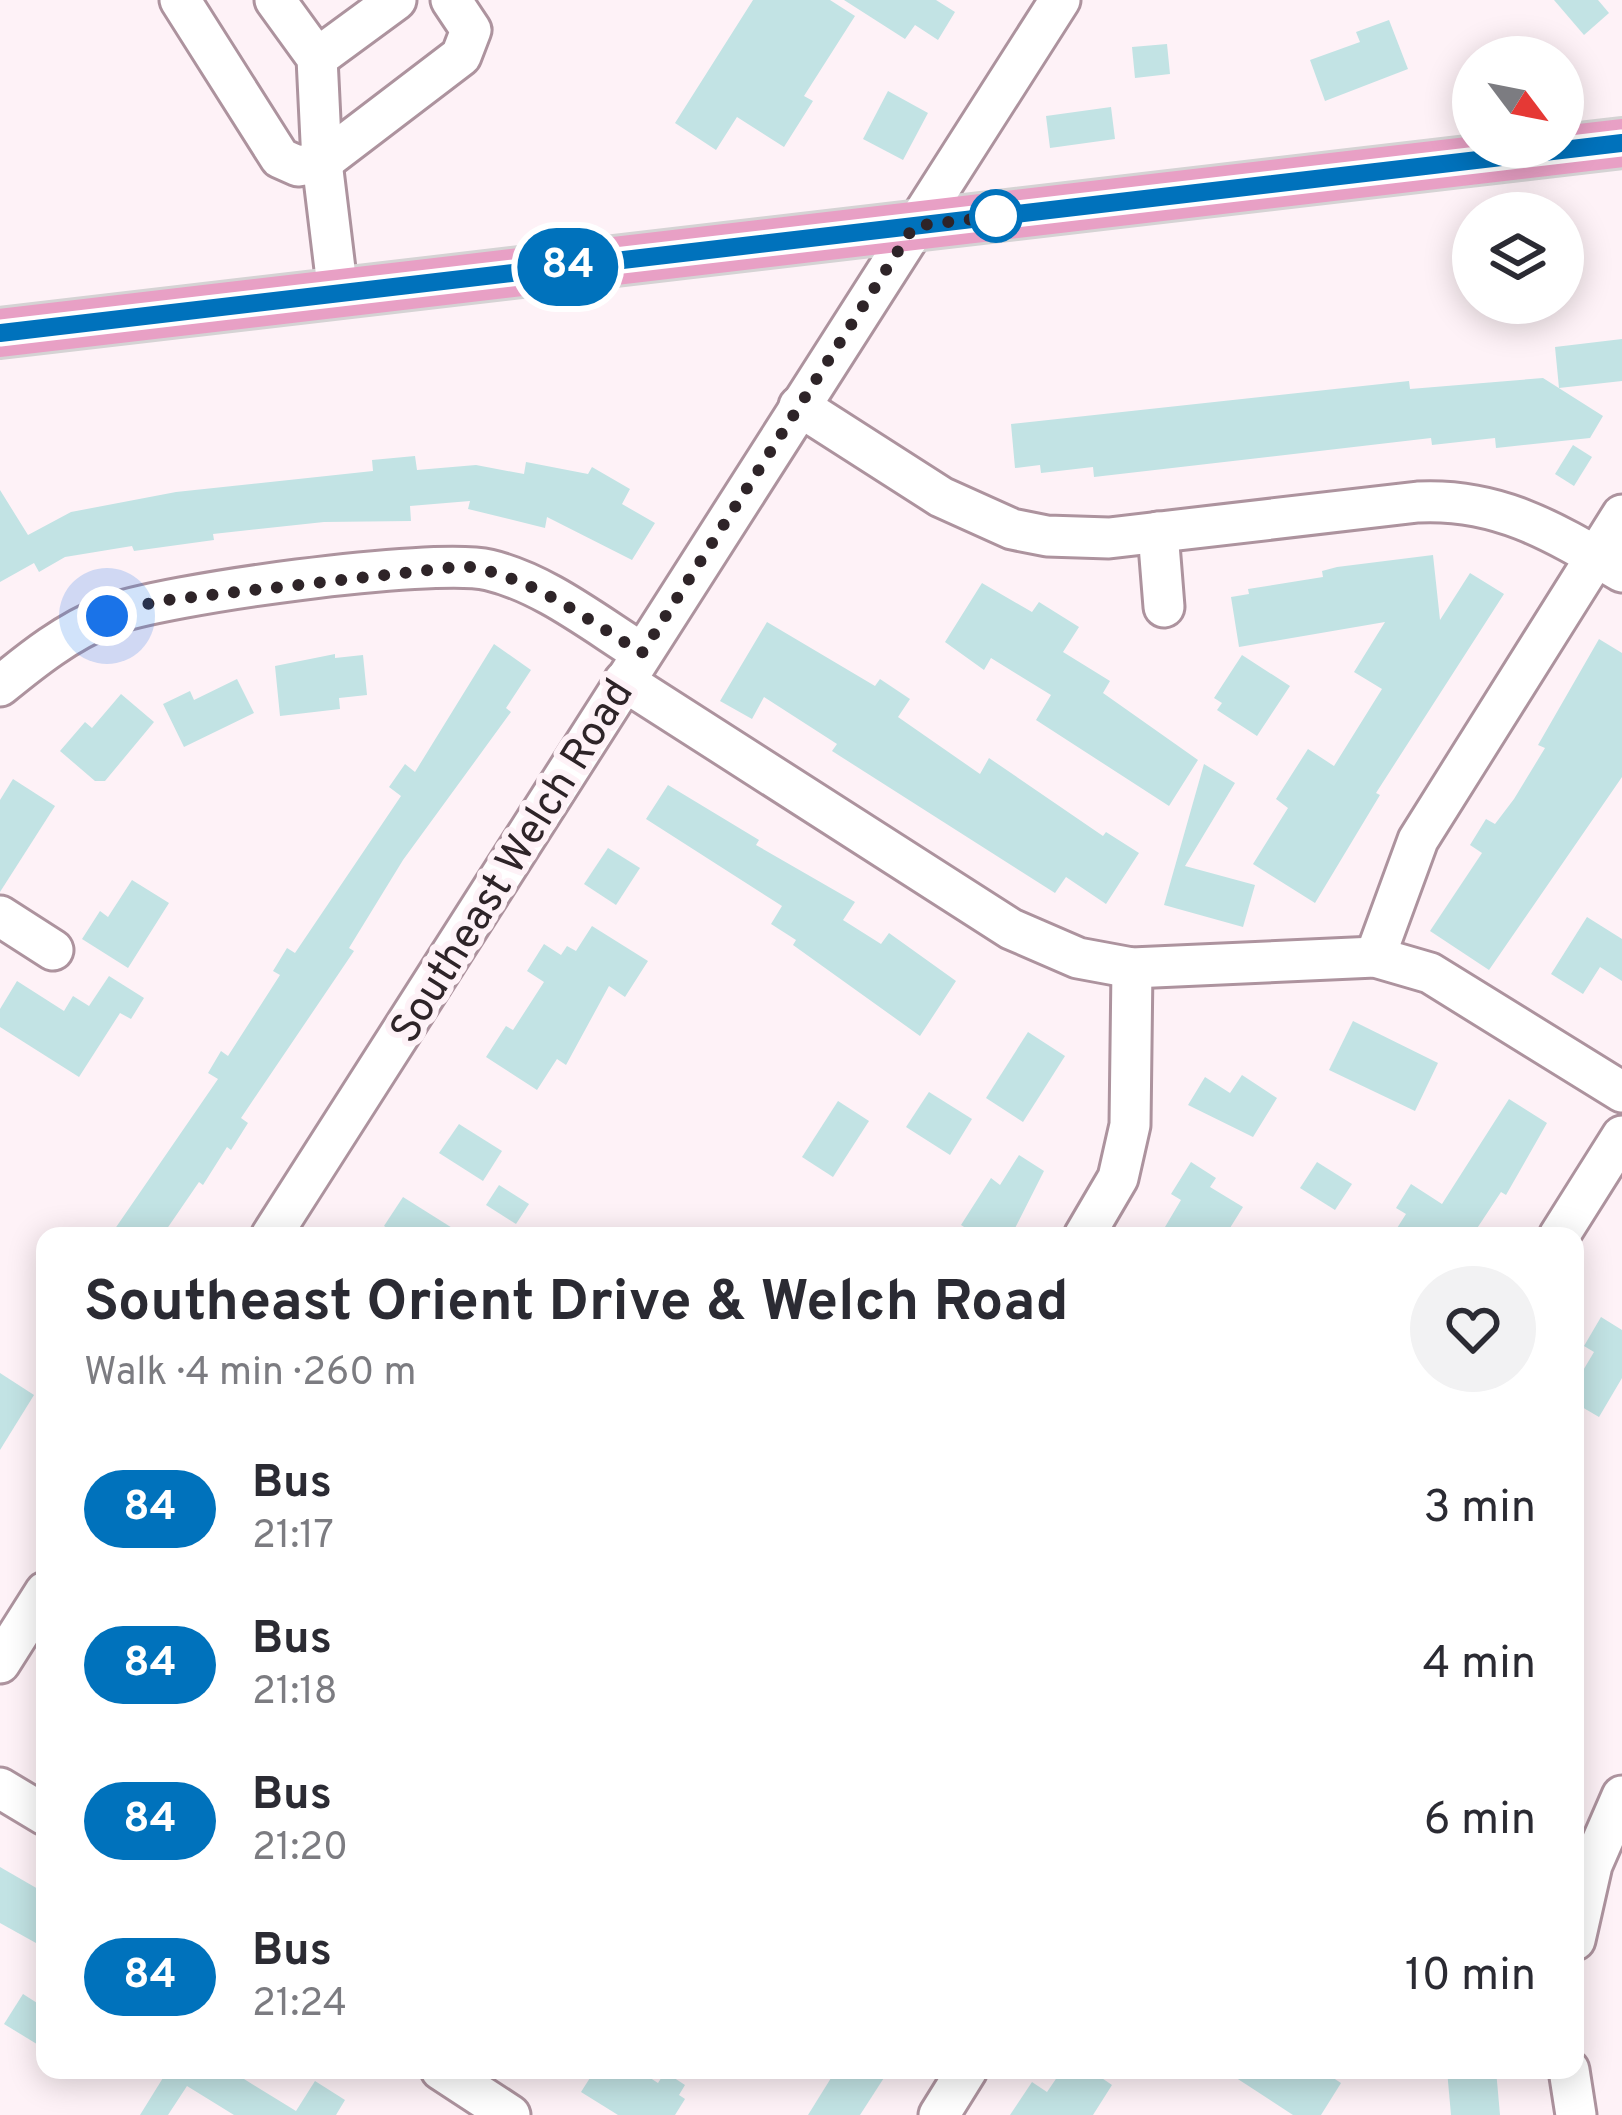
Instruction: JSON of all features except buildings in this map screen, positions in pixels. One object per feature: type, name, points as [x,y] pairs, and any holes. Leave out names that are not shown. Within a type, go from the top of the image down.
[{"type":"main road","points":[[0,333],[1622,143]]},
{"type":"street","points":[[180,0],[280,158],[298,166],[322,162],[461,56],[471,30],[451,0]]},
{"type":"street","points":[[275,0],[317,58],[322,162],[338,294]]},
{"type":"street","points":[[317,58],[397,0]]},
{"type":"street","name":"Southeast Welch Road","points":[[278,1227],[1060,0]]},
{"type":"street","points":[[799,406],[941,497],[1012,529],[1086,538],[1418,502],[1459,502],[1520,514],[1609,564]]},
{"type":"street","points":[[1375,956],[1418,839],[1609,564],[1622,515]]},
{"type":"street","points":[[1158,532],[1164,607]]},
{"type":"street","points":[[0,686],[35,657],[107,616],[158,601],[464,566],[490,570],[544,592],[633,667],[1011,929],[1078,958],[1132,968],[1375,956],[1430,973],[1622,1092]]},
{"type":"street","points":[[0,916],[53,950]]},
{"type":"street","points":[[1089,1227],[1118,1178],[1130,1125],[1132,968]]},
{"type":"street","points":[[1565,1227],[1622,1136]]},
{"type":"street","points":[[0,1663],[23,1609]]},
{"type":"street","points":[[0,1788],[36,1810]]},
{"type":"street","points":[[1584,1861],[1622,1796]]},
{"type":"street","points":[[466,2079],[510,2115]]},
{"type":"street","points":[[939,2115],[961,2079]]},
{"type":"street","points":[[1570,2079],[1576,2115]]},
{"type":"bus line","name":"84","points":[[0,333],[1622,143]]},
{"type":"route","points":[[107,616],[158,601],[464,566],[490,570],[544,592],[642,653],[914,226],[1008,215],[996,216]]}]
